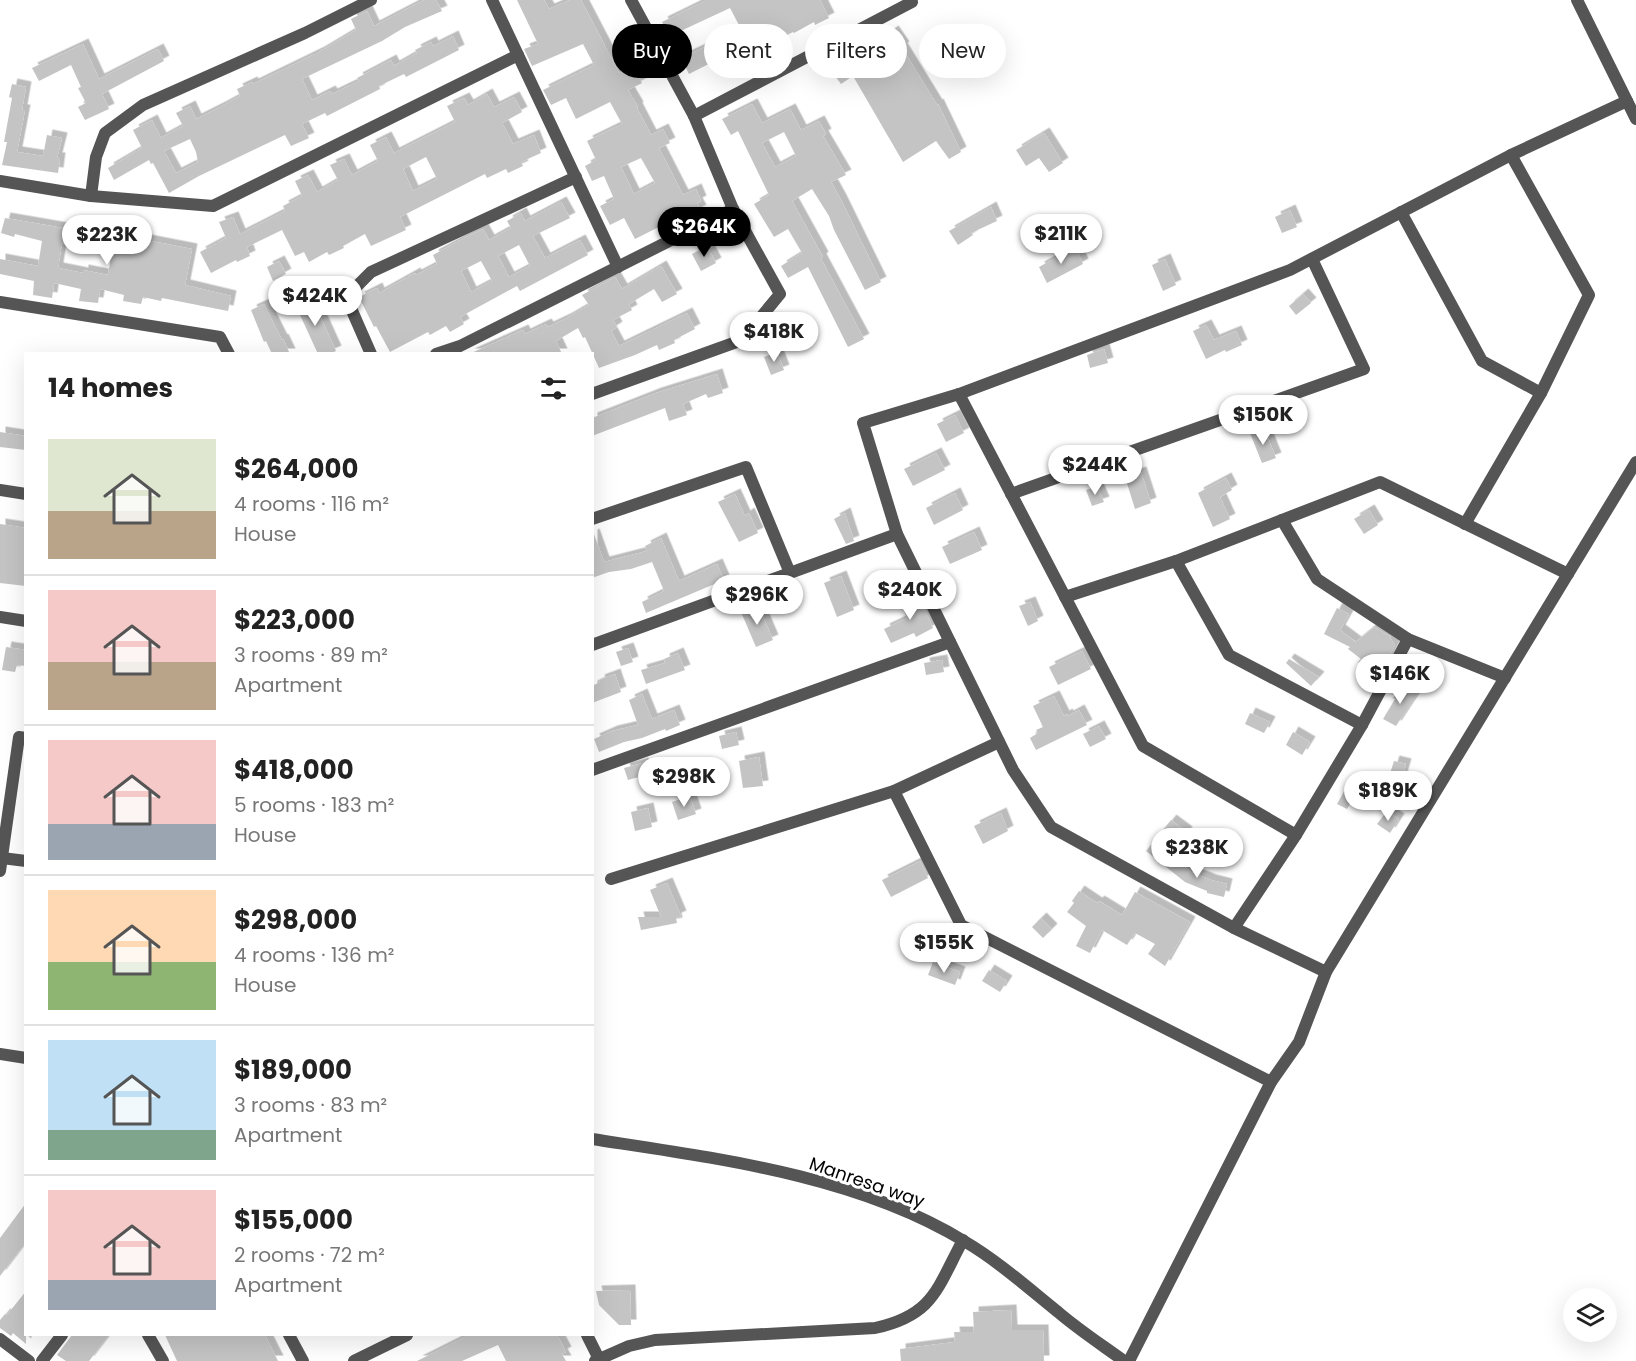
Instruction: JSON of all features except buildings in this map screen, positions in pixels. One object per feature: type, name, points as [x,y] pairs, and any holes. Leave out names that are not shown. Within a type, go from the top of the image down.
[{"type":"street","points":[[91,196],[96,157],[105,133],[143,105],[305,33],[371,0]]},
{"type":"street","points":[[492,0],[618,267]]},
{"type":"street","points":[[1577,0],[1636,119]]},
{"type":"street","points":[[594,393],[742,340],[780,294],[733,209],[694,116],[636,2]]},
{"type":"street","points":[[694,116],[912,2]]},
{"type":"street","points":[[0,181],[91,196],[213,206],[518,55]]},
{"type":"street","points":[[1326,972],[1234,928],[1051,826],[1013,770],[897,534],[862,423],[959,394],[1279,274],[1511,155],[1628,101]]},
{"type":"street","points":[[1465,524],[1541,393],[1589,295],[1511,155]]},
{"type":"street","points":[[370,352],[346,297],[371,272],[576,177]]},
{"type":"street","points":[[442,352],[460,346],[733,209]]},
{"type":"street","points":[[1401,212],[1482,361],[1541,393]]},
{"type":"street","points":[[1011,494],[1364,369],[1312,259]]},
{"type":"street","points":[[0,302],[220,338],[227,352]]},
{"type":"street","points":[[959,394],[1143,746],[1296,835]]},
{"type":"street","points":[[1129,1361],[1270,1082],[1299,1042],[1326,972],[1636,462]]},
{"type":"street","points":[[594,518],[746,467],[790,573]]},
{"type":"street","points":[[1065,597],[1176,561],[1380,482],[1568,574]]},
{"type":"street","points":[[0,490],[24,494]]},
{"type":"street","points":[[1282,519],[1317,579],[1408,639],[1505,678]]},
{"type":"street","points":[[594,644],[897,534]]},
{"type":"street","points":[[1176,561],[1229,655],[1362,725]]},
{"type":"street","points":[[0,617],[24,621]]},
{"type":"street","points":[[1234,928],[1296,835],[1362,725],[1408,639]]},
{"type":"street","points":[[594,769],[950,642]]},
{"type":"street","points":[[24,738],[19,737],[1,864],[24,861]]},
{"type":"street","points":[[611,879],[894,790],[999,742]]},
{"type":"street","points":[[894,790],[961,925],[1270,1082]]},
{"type":"street","points":[[0,1054],[24,1058]]},
{"type":"street","name":"Manresa way","points":[[594,1139],[776,1171],[882,1202],[963,1240],[998,1263],[1060,1314],[1124,1361]]},
{"type":"street","points":[[587,1336],[598,1360],[629,1346],[655,1340],[875,1328],[914,1315],[930,1300],[963,1240]]},
{"type":"street","points":[[42,1361],[61,1336]]},
{"type":"street","points":[[149,1336],[163,1361]]},
{"type":"street","points":[[290,1336],[303,1361]]},
{"type":"street","points":[[354,1361],[405,1336]]},
{"type":"street","points":[[0,1339],[29,1361]]}]
